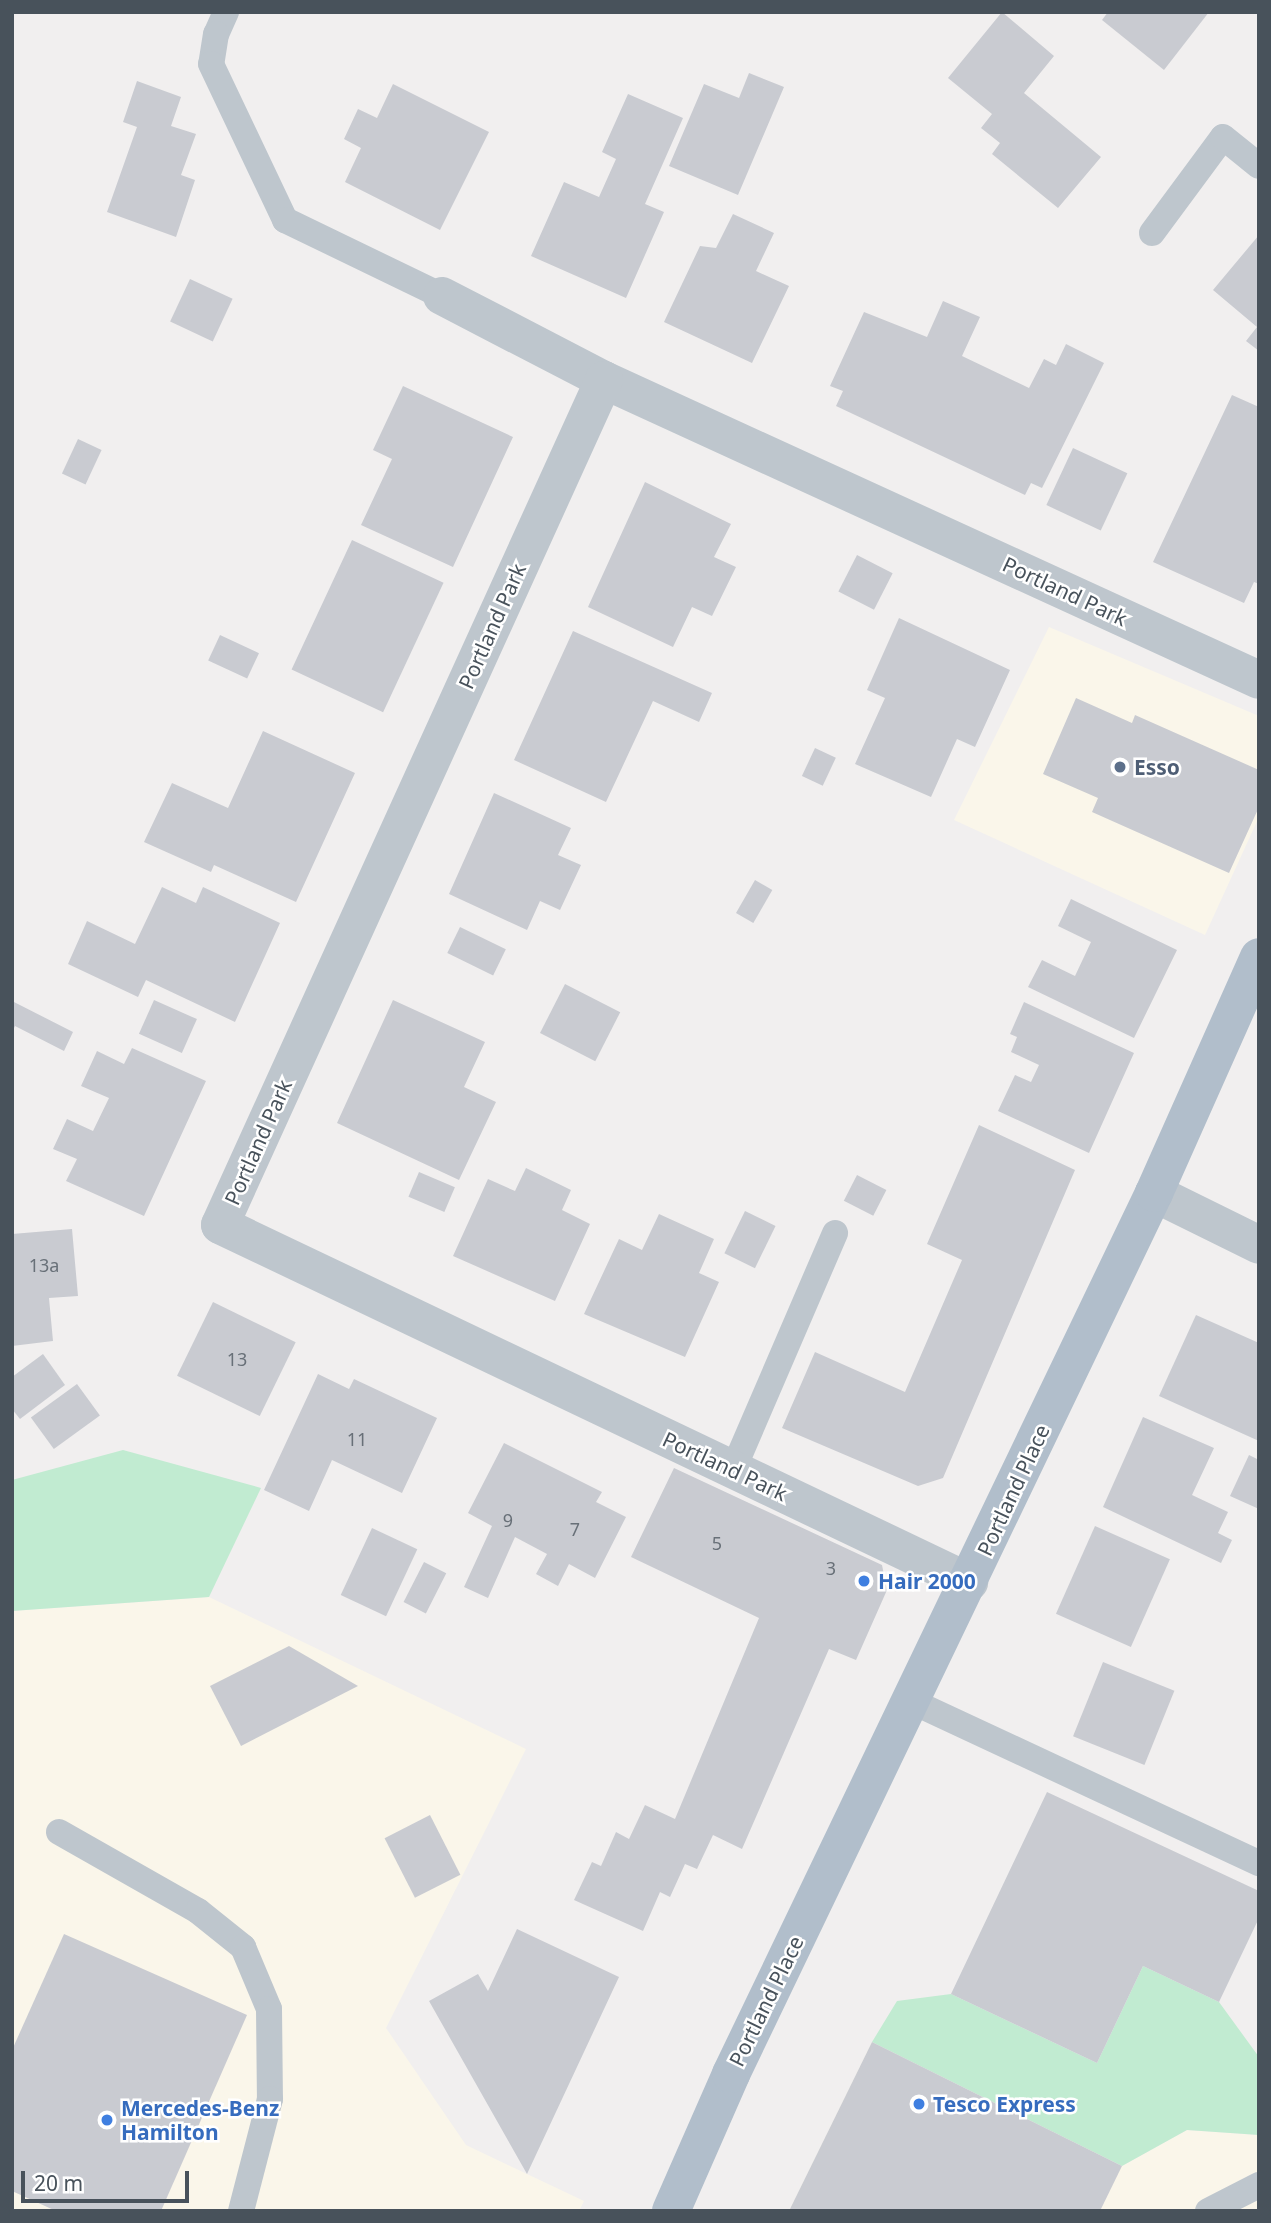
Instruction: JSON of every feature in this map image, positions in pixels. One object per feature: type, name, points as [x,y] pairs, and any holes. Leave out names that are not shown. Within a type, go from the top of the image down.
[{"type":"main road","name":"Portland Place","points":[[671,2211],[731,2074],[970,1582],[1154,1192],[1259,957]]},
{"type":"street","name":"Portland Park","points":[[442,296],[604,380],[1259,680]]},
{"type":"street","name":"Portland Park","points":[[604,380],[220,1225],[970,1582]]},
{"type":"street","points":[[1154,1192],[1259,1245]]},
{"type":"lane","points":[[226,12],[216,34],[211,64],[285,220],[442,296]]},
{"type":"lane","points":[[1152,233],[1223,137],[1259,166]]},
{"type":"lane","points":[[733,1470],[835,1233]]},
{"type":"lane","points":[[911,1701],[1259,1863]]},
{"type":"lane","points":[[59,1832],[198,1911],[243,1947],[269,2009],[270,2099],[241,2211]]},
{"type":"lane","points":[[1209,2211],[1259,2185]]},
{"type":"shaded area","name":"Esso","points":[[1049,627],[1259,716],[1259,817],[1205,935],[954,820]]},
{"type":"shaded area","points":[[209,1597],[526,1749],[386,2028],[466,2145],[584,2201],[579,2211],[12,2211],[12,1611]]},
{"type":"shaded area","name":"Tesco Express","points":[[872,2042],[1122,2166],[1187,2130],[1259,2135],[1259,2211],[789,2211]]},
{"type":"green space","points":[[123,1450],[261,1488],[209,1597],[12,1611],[12,1480]]},
{"type":"green space","points":[[1143,1966],[1219,2002],[1259,2057],[1259,2135],[1187,2130],[1122,2166],[872,2042],[897,2001],[951,1994],[1097,2063]]},
{"type":"building","points":[[1002,12],[1054,56],[1024,93],[1101,157],[1058,208],[992,154],[1000,143],[981,128],[992,114],[948,78]]},
{"type":"building","points":[[1108,12],[1209,12],[1164,70],[1102,20]]},
{"type":"building","points":[[749,73],[784,87],[738,195],[669,166],[704,84],[739,98]]},
{"type":"building","points":[[137,81],[181,97],[171,126],[196,134],[181,175],[195,180],[176,237],[107,212],[137,127],[123,122]]},
{"type":"building","points":[[393,84],[489,132],[440,230],[345,182],[361,148],[344,139],[358,109],[377,118]]},
{"type":"building","points":[[628,94],[683,118],[645,204],[664,212],[626,298],[531,256],[564,182],[599,197],[616,159],[602,152]]},
{"type":"building","points":[[733,214],[774,233],[756,271],[789,286],[752,363],[664,322],[700,246],[716,248]]},
{"type":"building","points":[[1259,235],[1259,351],[1246,341],[1257,327],[1213,290]]},
{"type":"building","points":[[190,279],[233,299],[213,341],[170,322]]},
{"type":"building","points":[[943,301],[980,317],[962,356],[1029,388],[1044,359],[1056,365],[1066,344],[1104,363],[1042,488],[1031,483],[1025,495],[836,406],[843,391],[830,386],[864,312],[927,337]]},
{"type":"building","points":[[403,386],[513,437],[453,567],[361,525],[392,459],[373,450]]},
{"type":"building","points":[[1232,395],[1259,407],[1259,584],[1254,582],[1244,603],[1153,562]]},
{"type":"building","points":[[78,439],[102,450],[86,484],[62,473]]},
{"type":"building","points":[[1073,448],[1127,473],[1101,530],[1046,505]]},
{"type":"building","points":[[645,482],[731,524],[714,557],[736,567],[712,616],[692,607],[673,647],[588,607]]},
{"type":"building","points":[[352,540],[444,583],[383,712],[292,670]]},
{"type":"building","points":[[857,555],[893,573],[874,610],[838,592]]},
{"type":"building","points":[[899,618],[1010,670],[975,747],[957,739],[931,797],[855,764],[885,698],[867,690]]},
{"type":"building","points":[[573,631],[712,693],[699,722],[653,701],[606,802],[514,760]]},
{"type":"building","points":[[220,635],[259,653],[247,679],[208,660]]},
{"type":"building","points":[[1076,698],[1132,723],[1135,715],[1259,770],[1259,807],[1229,873],[1092,812],[1098,798],[1043,774]]},
{"type":"building","points":[[263,731],[355,773],[296,902],[214,865],[211,872],[144,842],[172,783],[228,808]]},
{"type":"building","points":[[815,748],[836,758],[823,786],[802,776]]},
{"type":"building","points":[[494,793],[571,828],[558,855],[581,865],[560,910],[540,901],[527,930],[449,894]]},
{"type":"building","points":[[755,880],[772,890],[753,923],[736,913]]},
{"type":"building","points":[[162,887],[196,903],[203,887],[280,923],[235,1022],[146,980],[138,997],[68,964],[87,921],[135,944]]},
{"type":"building","points":[[1071,899],[1177,950],[1134,1038],[1028,987],[1042,960],[1075,976],[1091,942],[1058,926]]},
{"type":"building","points":[[460,927],[506,949],[493,975],[447,953]]},
{"type":"building","points":[[565,984],[620,1012],[595,1061],[540,1033]]},
{"type":"building","points":[[154,1000],[197,1019],[182,1053],[139,1034]]},
{"type":"building","points":[[393,1000],[485,1042],[464,1087],[496,1102],[459,1180],[337,1123]]},
{"type":"building","points":[[12,1001],[73,1032],[64,1051],[15,1026],[12,1032]]},
{"type":"building","points":[[1024,1002],[1134,1053],[1089,1153],[998,1111],[1015,1075],[1031,1082],[1039,1065],[1011,1052],[1017,1037],[1010,1034]]},
{"type":"building","points":[[132,1048],[206,1081],[144,1216],[66,1181],[77,1159],[53,1149],[67,1119],[93,1131],[109,1098],[81,1086],[97,1051],[124,1064]]},
{"type":"building","points":[[979,1125],[1075,1170],[943,1478],[918,1486],[782,1428],[815,1352],[905,1392],[962,1260],[927,1244]]},
{"type":"building","points":[[526,1168],[571,1190],[562,1210],[590,1224],[555,1301],[453,1256],[488,1179],[515,1191]]},
{"type":"building","points":[[419,1172],[455,1187],[444,1212],[408,1197]]},
{"type":"building","points":[[857,1175],[886,1190],[873,1216],[844,1201]]},
{"type":"building","points":[[745,1211],[776,1226],[755,1268],[724,1253]]},
{"type":"building","points":[[659,1214],[714,1239],[699,1273],[719,1282],[685,1357],[584,1314],[619,1239],[642,1250]]},
{"type":"building","points":[[72,1229],[78,1296],[49,1298],[53,1341],[12,1346],[12,1234]]},
{"type":"building","points":[[213,1302],[296,1342],[260,1416],[177,1376]]},
{"type":"building","points":[[1196,1315],[1259,1343],[1259,1441],[1159,1396]]},
{"type":"building","points":[[43,1354],[65,1385],[20,1419],[12,1409],[12,1377]]},
{"type":"building","points":[[318,1374],[349,1389],[354,1379],[437,1418],[402,1493],[332,1460],[309,1511],[264,1490]]},
{"type":"building","points":[[77,1384],[100,1416],[54,1449],[31,1418]]},
{"type":"building","points":[[1143,1417],[1214,1448],[1192,1495],[1228,1512],[1218,1533],[1232,1540],[1221,1563],[1103,1507]]},
{"type":"building","points":[[504,1443],[602,1492],[596,1502],[626,1517],[595,1578],[569,1564],[558,1586],[536,1574],[547,1554],[515,1537],[488,1598],[464,1587],[492,1526],[468,1513]]},
{"type":"building","points":[[1249,1455],[1259,1460],[1259,1509],[1230,1496]]},
{"type":"building","points":[[674,1468],[882,1565],[887,1590],[856,1660],[829,1649],[742,1849],[713,1835],[697,1869],[685,1864],[670,1897],[660,1892],[643,1931],[574,1900],[592,1862],[601,1866],[616,1832],[629,1839],[645,1805],[675,1819],[759,1618],[631,1557]]},
{"type":"building","points":[[1095,1526],[1170,1559],[1131,1647],[1056,1614]]},
{"type":"building","points":[[372,1528],[417,1549],[386,1616],[341,1595]]},
{"type":"building","points":[[424,1562],[446,1573],[426,1613],[404,1602]]},
{"type":"building","points":[[289,1646],[358,1686],[241,1746],[210,1686]]},
{"type":"building","points":[[1103,1662],[1174,1691],[1144,1765],[1073,1736]]},
{"type":"building","points":[[1047,1792],[1259,1891],[1259,1918],[1219,2002],[1143,1966],[1097,2063],[951,1994]]},
{"type":"building","points":[[430,1815],[460,1875],[415,1898],[385,1838]]},
{"type":"building","points":[[517,1929],[619,1977],[527,2174],[429,2001],[478,1974],[488,1991]]},
{"type":"building","name":"Mercedes-Benz Hamilton","points":[[64,1934],[247,2015],[161,2211],[56,2211],[12,2191],[12,2050]]},
{"type":"building","name":"Tesco Express","points":[[872,2042],[1122,2166],[1100,2211],[789,2211]]},
{"type":"place","name":"Esso","points":[[1120,767]]},
{"type":"place","name":"Hair 2000","points":[[864,1581]]},
{"type":"place","name":"Tesco Express","points":[[919,2104]]},
{"type":"place","name":"Mercedes-Benz Hamilton","points":[[107,2120]]}]
